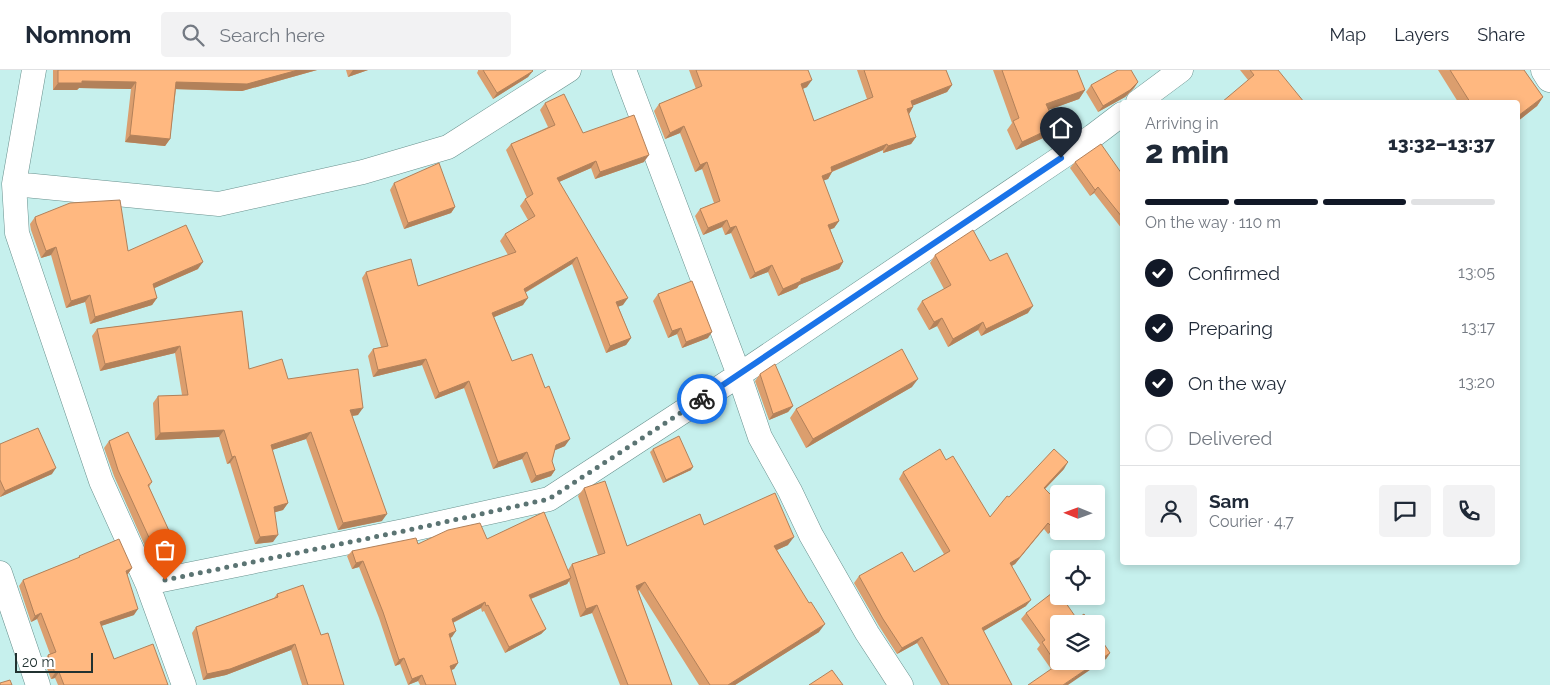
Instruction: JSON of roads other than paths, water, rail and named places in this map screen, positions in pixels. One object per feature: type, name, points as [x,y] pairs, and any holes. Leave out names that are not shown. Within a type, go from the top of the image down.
[{"type":"street","points":[[34,70],[14,184],[17,233],[101,481],[147,583],[184,685]]},
{"type":"street","points":[[14,184],[219,204],[363,172],[448,147],[569,70]]},
{"type":"street","points":[[624,70],[739,375],[760,437],[790,491],[811,535],[867,633],[901,685]]},
{"type":"street","points":[[1141,100],[1181,70]]},
{"type":"street","points":[[1545,70],[1550,78]]},
{"type":"street","points":[[147,583],[404,531],[549,499],[739,375],[1093,136],[1120,116]]},
{"type":"street","points":[[0,573],[38,685]]}]
